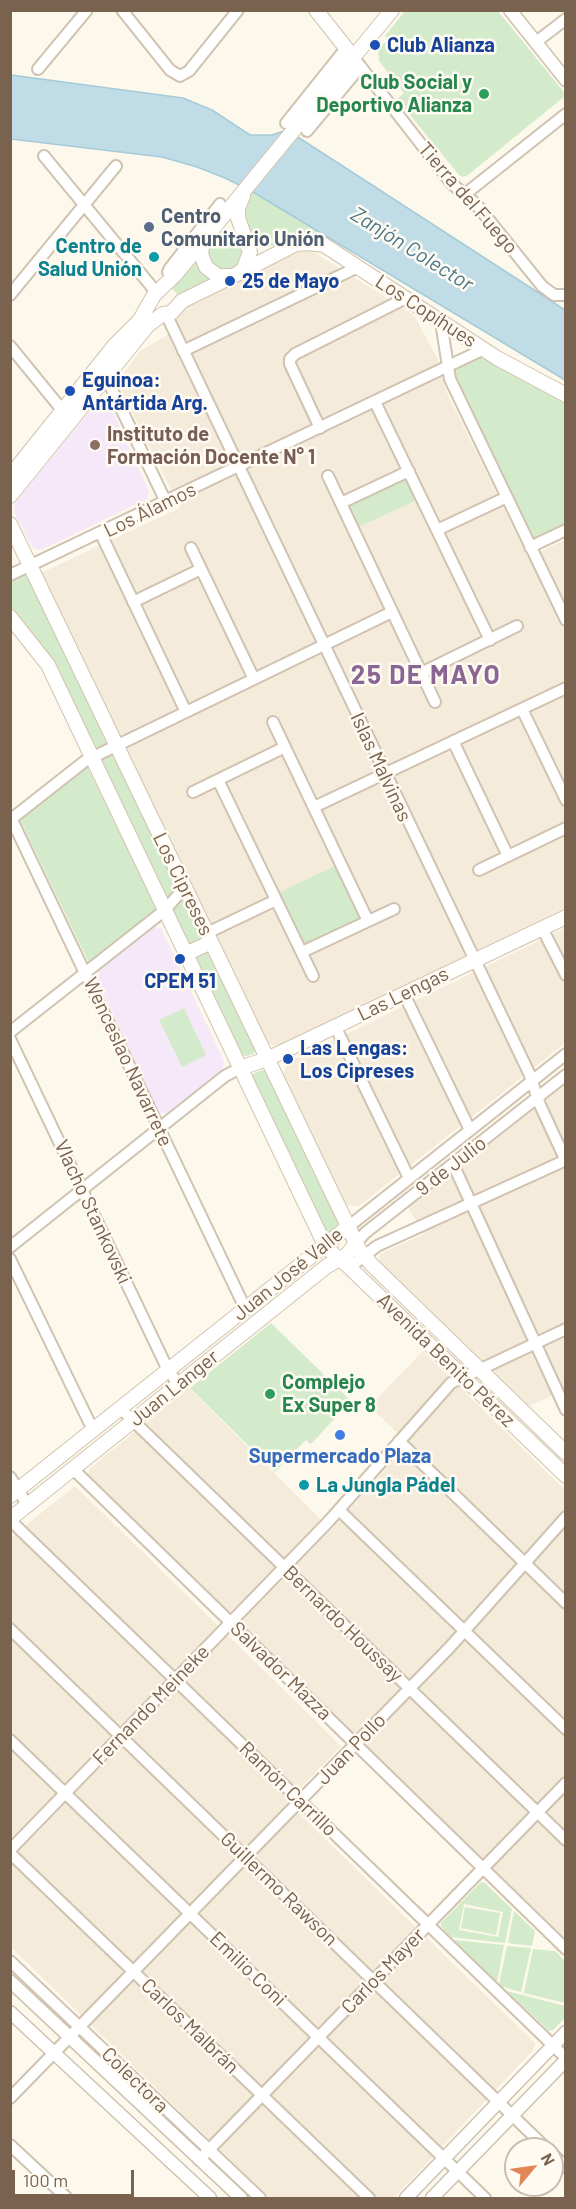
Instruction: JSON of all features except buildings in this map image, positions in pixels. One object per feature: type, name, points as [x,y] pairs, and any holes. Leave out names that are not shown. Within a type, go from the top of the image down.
[{"type":"main road","name":"Tierra del Fuego","points":[[316,10],[353,58]]},
{"type":"main road","points":[[10,476],[66,416],[103,371],[156,294],[172,279],[247,189],[289,128],[353,58],[392,10]]},
{"type":"main road","points":[[245,237],[236,230],[226,227],[216,229],[207,236],[200,250],[206,267],[218,276],[237,274],[249,259],[250,248],[245,237],[239,225],[237,211],[247,189]]},
{"type":"main road","name":"Los Copíhues","points":[[245,237],[253,245],[264,250],[284,249]]},
{"type":"main road","name":"Los Copíhues","points":[[103,371],[145,328],[168,312],[284,249],[300,243],[316,243],[331,249],[484,350],[566,395]]},
{"type":"main road","points":[[172,292],[177,300],[168,312],[154,310],[156,294],[172,292]]},
{"type":"main road","points":[[10,496],[66,416]]},
{"type":"main road","name":"Los Cipreses","points":[[10,524],[360,1249]]},
{"type":"main road","name":"Los Cipreses","points":[[10,617],[45,661],[326,1245]]},
{"type":"main road","name":"Las Lengas","points":[[240,1068],[267,1059],[566,916]]},
{"type":"main road","points":[[184,950],[190,952],[205,945],[209,942],[208,935]]},
{"type":"main road","name":"Juan José Valle","points":[[14,1493],[348,1227]]},
{"type":"main road","name":"Avenida Benito Pérez","points":[[326,1245],[566,1476]]},
{"type":"main road","name":"Avenida Benito Pérez","points":[[360,1249],[566,1453]]},
{"type":"main road","name":"9 de Julio","points":[[344,1263],[350,1252],[360,1249]]},
{"type":"main road","name":"Juan Langer","points":[[10,1520],[327,1266],[344,1263]]},
{"type":"street","points":[[38,69],[87,10]]},
{"type":"street","points":[[122,10],[170,70],[180,76],[189,71],[238,10]]},
{"type":"street","points":[[510,10],[566,80]]},
{"type":"street","points":[[536,42],[566,19]]},
{"type":"street","points":[[307,130],[353,58]]},
{"type":"street","name":"Tierra del Fuego","points":[[353,58],[452,184],[476,204],[542,286],[548,291],[562,295]]},
{"type":"street","points":[[464,195],[566,114]]},
{"type":"street","points":[[44,156],[156,294]]},
{"type":"street","points":[[10,295],[116,166]]},
{"type":"street","points":[[172,279],[168,272],[170,268],[220,204]]},
{"type":"street","points":[[183,351],[358,267]]},
{"type":"street","points":[[320,428],[291,367],[290,359],[406,298]]},
{"type":"street","name":"Islas Malvinas","points":[[168,312],[183,351],[474,960],[565,1160]]},
{"type":"street","points":[[441,322],[453,385],[566,620]]},
{"type":"street","points":[[10,346],[66,416]]},
{"type":"street","name":"Los Álamos","points":[[10,575],[484,350]]},
{"type":"street","points":[[103,371],[166,502]]},
{"type":"street","points":[[375,402],[489,640]]},
{"type":"street","points":[[341,503],[409,471]]},
{"type":"street","points":[[328,476],[435,702]]},
{"type":"street","points":[[437,530],[507,497]]},
{"type":"street","points":[[530,547],[566,530]]},
{"type":"street","points":[[100,534],[186,712]]},
{"type":"street","points":[[192,548],[254,679]]},
{"type":"street","points":[[133,602],[201,569]]},
{"type":"street","points":[[11,818],[92,758],[392,612]]},
{"type":"street","points":[[421,673],[517,627]]},
{"type":"street","points":[[314,807],[566,688]]},
{"type":"street","points":[[522,708],[566,800]]},
{"type":"street","points":[[273,722],[368,921]]},
{"type":"street","points":[[453,741],[508,856]]},
{"type":"street","points":[[193,792],[285,747]]},
{"type":"street","points":[[218,780],[313,976]]},
{"type":"street","name":"Wenceslao Navarrete","points":[[11,818],[245,1308]]},
{"type":"street","points":[[479,870],[566,828]]},
{"type":"street","points":[[10,1032],[165,910],[185,887]]},
{"type":"street","points":[[208,935],[276,900]]},
{"type":"street","points":[[302,952],[394,909]]},
{"type":"street","points":[[542,928],[566,975]]},
{"type":"street","points":[[404,994],[470,1130]]},
{"type":"street","points":[[335,1026],[409,1178]]},
{"type":"street","name":"Vlacho Stankovski","points":[[10,1039],[168,1370],[179,1385]]},
{"type":"street","name":"Juan José Valle","points":[[348,1227],[470,1130],[534,1089],[566,1054]]},
{"type":"street","points":[[10,1247],[227,1074],[240,1068]]},
{"type":"street","name":"9 de Julio","points":[[360,1249],[374,1227],[453,1164],[534,1089],[566,1075]]},
{"type":"street","points":[[360,1249],[382,1244],[565,1160]]},
{"type":"street","points":[[453,1164],[566,1410]]},
{"type":"street","points":[[374,1227],[372,1236],[376,1243],[382,1244]]},
{"type":"street","points":[[10,1259],[93,1430]]},
{"type":"street","name":"Fernando Meineke","points":[[10,1852],[339,1510],[450,1385],[479,1369],[566,1329]]},
{"type":"street","name":"Bernardo Houssay","points":[[120,1408],[566,1840]]},
{"type":"street","points":[[399,1441],[566,1603]]},
{"type":"street","name":"Salvador Mazza","points":[[73,1469],[566,1949]]},
{"type":"street","points":[[10,1477],[14,1493],[28,1506]]},
{"type":"street","points":[[339,1510],[566,1729]]},
{"type":"street","name":"Juan Pollo","points":[[10,2098],[410,1689],[566,1517]]},
{"type":"street","name":"Ramón Carrillo","points":[[10,1520],[566,2059]]},
{"type":"street","name":"Guillermo Rawson","points":[[10,1629],[535,2137]]},
{"type":"street","name":"Emilio Coni","points":[[10,1740],[485,2199]]},
{"type":"street","name":"Carlos Mayer","points":[[200,2160],[566,1783]]},
{"type":"street","name":"Carlos Malbrán","points":[[10,1852],[369,2199]]},
{"type":"street","name":"Colectora","points":[[10,1961],[260,2199]]},
{"type":"street","points":[[10,1980],[241,2199]]},
{"type":"street","points":[[10,2012],[210,2199]]},
{"type":"street","points":[[406,2199],[566,2032]]},
{"type":"street","points":[[432,2199],[566,2059]]},
{"type":"street","points":[[10,2145],[67,2199]]},
{"type":"shaded area","points":[[307,248],[414,315],[441,365],[446,391],[528,557],[565,540],[565,908],[275,1047],[265,1040],[41,573],[180,508],[117,382],[140,351],[178,329],[175,323],[181,306]]},
{"type":"shaded area","name":"Instituto de Formación Docente N° 1","points":[[100,398],[107,399],[149,491],[147,499],[41,550],[33,548],[14,512],[15,503]]},
{"type":"shaded area","points":[[154,927],[161,928],[224,1061],[223,1069],[166,1114],[159,1113],[97,979],[99,971]]},
{"type":"shaded area","points":[[565,928],[565,1043],[359,1206],[345,1205],[283,1075],[287,1063]]},
{"type":"shaded area","points":[[565,1085],[565,1393],[564,1390],[529,1406],[379,1261],[380,1254],[424,1234],[408,1207]]},
{"type":"shaded area","points":[[423,1351],[565,1490],[565,1938],[87,1475],[90,1468],[189,1388],[331,1530],[408,1444],[370,1406]]},
{"type":"shaded area","points":[[75,1486],[341,1746],[287,1802],[535,2043],[534,2049],[394,2198],[269,2198],[11,1947],[10,1538]]},
{"type":"green space","name":"Club Social y Deportivo Alianza","points":[[405,11],[498,11],[563,91],[564,97],[463,177],[397,99],[404,93],[379,61],[378,50],[388,39],[385,36]]},
{"type":"green space","points":[[251,191],[333,239],[330,243],[271,246],[257,242],[245,227],[244,203]]},
{"type":"green space","points":[[230,231],[237,234],[247,252],[234,271],[212,269],[204,249],[218,232]]},
{"type":"green space","points":[[196,256],[217,279],[180,297],[171,287]]},
{"type":"green space","points":[[479,356],[565,402],[565,525],[535,539],[531,538],[456,383],[454,371],[456,367]]},
{"type":"green space","points":[[403,479],[408,482],[417,500],[356,528],[347,507],[348,504]]},
{"type":"green space","points":[[27,572],[108,743],[97,749],[94,748],[46,653],[11,610],[11,579]]},
{"type":"green space","points":[[112,753],[179,887],[169,898],[166,898],[99,759]]},
{"type":"green space","points":[[87,766],[157,909],[91,963],[20,820]]},
{"type":"green space","points":[[337,865],[361,919],[305,945],[278,893]]},
{"type":"green space","points":[[182,901],[186,902],[204,939],[190,948],[170,908]]},
{"type":"green space","points":[[208,946],[256,1050],[253,1054],[240,1055],[193,955]]},
{"type":"green space","points":[[184,1008],[206,1055],[182,1067],[159,1020]]},
{"type":"green space","points":[[263,1070],[267,1072],[341,1226],[333,1234],[326,1235],[251,1076]]},
{"type":"green space","name":"Complejo Ex Super 8","points":[[271,1323],[351,1401],[311,1444],[306,1440],[275,1472],[190,1388]]},
{"type":"green space","points":[[481,1882],[485,1883],[512,1909],[505,1943],[451,1937],[441,1923]],"holes":[[[464,1904],[503,1912],[498,1937],[459,1930]]]},
{"type":"green space","points":[[465,1907],[500,1913],[496,1935],[461,1928]]},
{"type":"green space","points":[[514,1911],[535,1931],[532,1946],[508,1943]]},
{"type":"green space","points":[[454,1940],[504,1945],[497,1982]]},
{"type":"green space","points":[[507,1946],[531,1948],[521,1992],[499,1984]]},
{"type":"green space","points":[[533,1949],[555,1951],[565,1961],[565,2003],[524,1993]]},
{"type":"green space","points":[[507,1991],[565,2006],[565,2018],[549,2031]]},
{"type":"water","name":"Zanjón Colector","points":[[11,75],[183,98],[212,110],[250,135],[272,135],[287,130],[565,310],[565,380],[253,192],[225,178],[162,157],[11,139]]},
{"type":"place","name":"Club Alianza","points":[[375,45]]},
{"type":"place","name":"Club Social y Deportivo Alianza","points":[[484,94]]},
{"type":"place","name":"Centro Comunitario Unión","points":[[149,227]]},
{"type":"place","name":"Centro de Salud Unión","points":[[154,257]]},
{"type":"place","name":"25 de Mayo","points":[[230,281]]},
{"type":"place","name":"Eguinoa: Antártida Arg.","points":[[70,391]]},
{"type":"place","name":"Instituto de Formación Docente N° 1","points":[[95,445]]},
{"type":"place","name":"CPEM 51","points":[[180,959]]},
{"type":"place","name":"Las Lengas: Los Cipreses","points":[[288,1059]]},
{"type":"place","name":"Complejo Ex Super 8","points":[[270,1394]]},
{"type":"place","name":"Supermercado Plaza","points":[[340,1435]]},
{"type":"place","name":"La Jungla Pádel","points":[[304,1485]]},
{"type":"district","name":"25 DE MAYO","points":[[426,675]]}]
